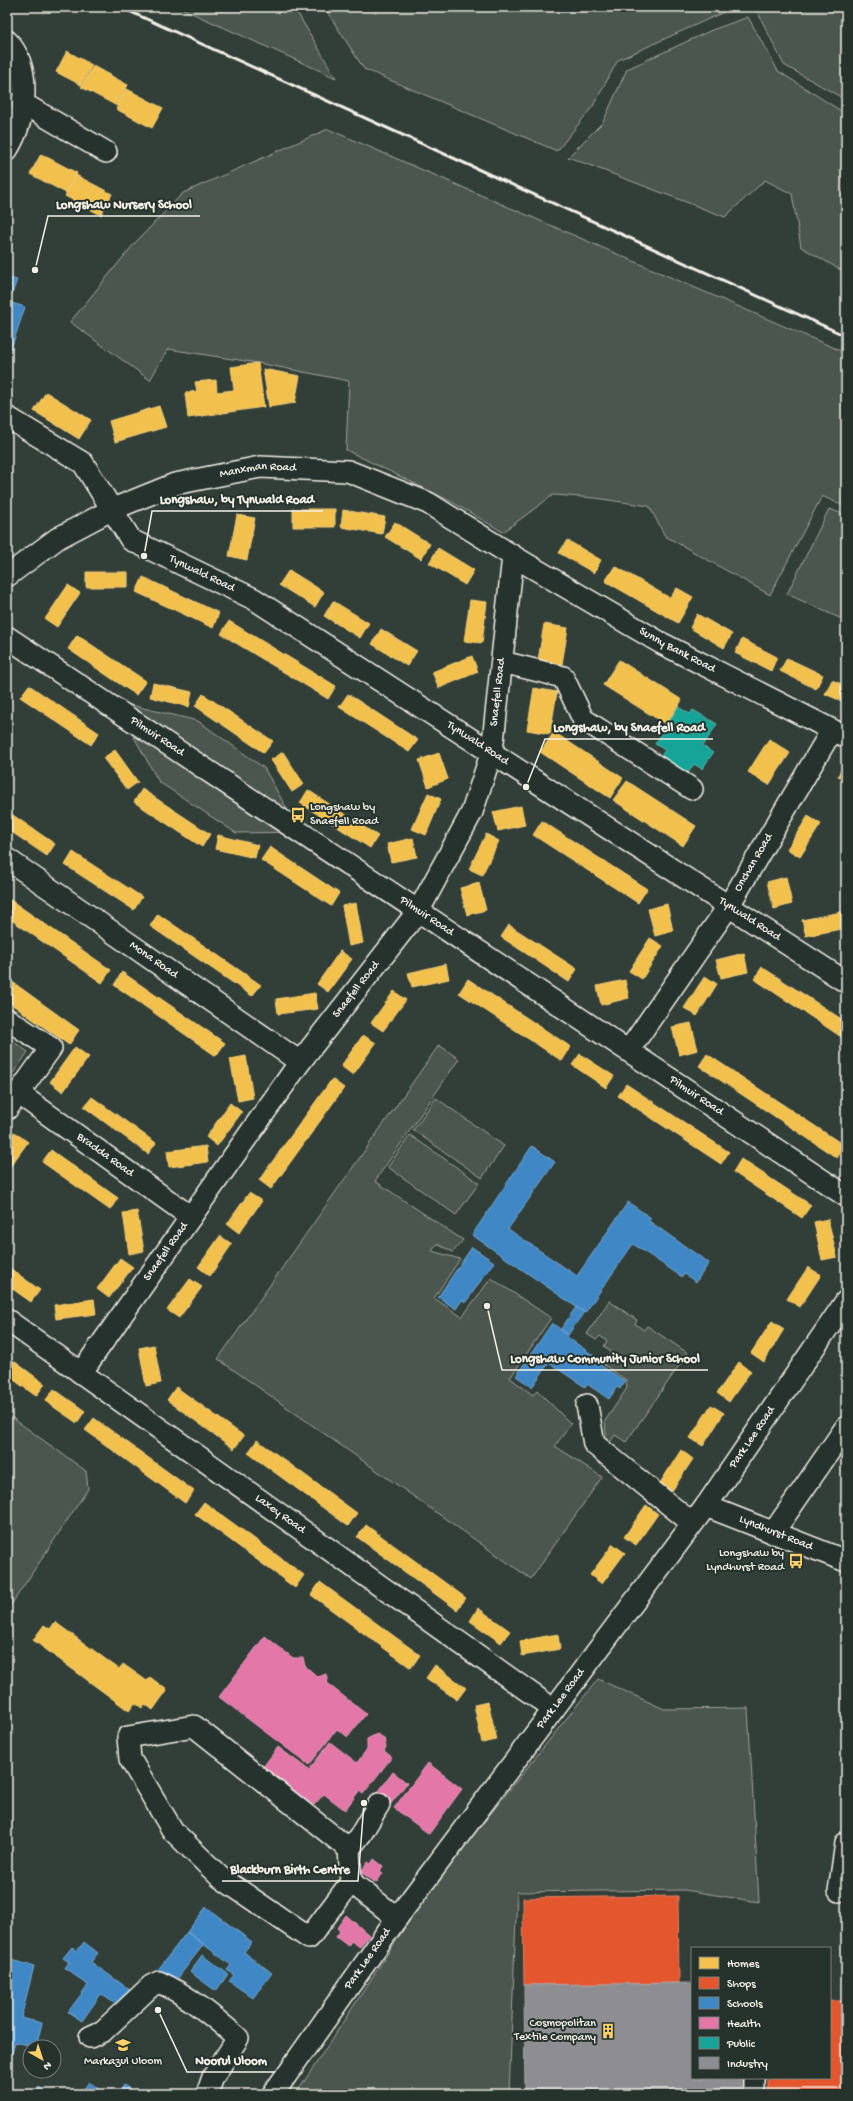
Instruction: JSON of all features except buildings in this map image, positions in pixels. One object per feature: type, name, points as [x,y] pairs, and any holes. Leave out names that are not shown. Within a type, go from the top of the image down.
[{"type":"street","points":[[7,41],[13,47],[25,81],[24,104],[12,143],[7,150]]},
{"type":"street","points":[[24,104],[106,152]]},
{"type":"street","name":"Tynwald Road","points":[[7,417],[83,463],[131,540],[254,599],[492,751],[728,907],[846,982]]},
{"type":"street","name":"Manxman Road","points":[[7,576],[58,538],[113,509],[175,484],[260,467],[348,471],[428,503],[513,556]]},
{"type":"street","name":"Snaefell Road","points":[[81,1374],[300,1062],[419,910],[472,812],[492,751],[513,556]]},
{"type":"street","name":"Sunny Bank Road","points":[[513,556],[661,643],[839,733]]},
{"type":"street","name":"Pilmuir Road","points":[[7,637],[419,910],[846,1196]]},
{"type":"street","points":[[502,662],[563,677],[583,719],[692,789]]},
{"type":"street","name":"Onchan Road","points":[[629,1050],[728,907],[839,733]]},
{"type":"street","name":"Mona Road","points":[[7,859],[300,1062]]},
{"type":"street","name":"Bradda Road","points":[[7,1019],[51,1048],[13,1101],[191,1217]]},
{"type":"street","name":"Park Lee Road","points":[[273,2094],[398,1918],[706,1506],[846,1301]]},
{"type":"street","name":"Laxey Road","points":[[7,1320],[553,1709]]},
{"type":"street","points":[[587,1405],[594,1444],[692,1523]]},
{"type":"street","points":[[773,1532],[846,1427]]},
{"type":"street","name":"Lyndhurst Road","points":[[706,1506],[846,1562]]},
{"type":"street","points":[[349,1849],[194,1726],[128,1737],[130,1759],[173,1831],[220,1877],[309,1938],[351,1882],[349,1849],[361,1834],[379,1804]]},
{"type":"street","points":[[839,1891],[846,1843]]},
{"type":"street","points":[[351,1882],[398,1918]]},
{"type":"street","points":[[90,2037],[103,2031],[151,1986],[160,1982],[170,1986],[222,2024],[238,2038],[213,2077],[207,2094]]},
{"type":"street","points":[[754,2079],[754,2094]]},
{"type":"shaded area","points":[[178,7],[294,7],[336,78]]},
{"type":"shaded area","points":[[324,7],[735,7],[618,60],[593,106],[557,151],[364,69]]},
{"type":"shaded area","points":[[755,7],[846,7],[846,100],[784,65]]},
{"type":"shaded area","points":[[748,17],[778,71],[846,114],[846,273],[801,247],[792,194],[765,180],[725,217],[568,157],[603,122],[627,69],[712,30]]},
{"type":"shaded area","points":[[328,129],[846,353],[846,507],[822,496],[770,595],[665,536],[649,506],[595,498],[553,495],[503,532],[452,502],[346,450],[349,381],[258,363],[168,349],[150,380],[70,322],[134,244],[183,193]]},
{"type":"shaded area","points":[[829,509],[846,515],[846,621],[787,594]]},
{"type":"shaded area","points":[[114,701],[198,721],[264,768],[300,832],[236,833],[159,782]]},
{"type":"shaded area","points":[[7,1037],[28,1052],[7,1082]]},
{"type":"shaded area","points":[[439,1045],[459,1059],[375,1181],[463,1240],[453,1252],[437,1244],[432,1251],[460,1259],[434,1298],[462,1317],[491,1278],[551,1318],[510,1378],[533,1395],[537,1390],[571,1424],[555,1446],[602,1477],[531,1579],[218,1359]]},
{"type":"shaded area","points":[[436,1098],[504,1146],[482,1178],[413,1130]]},
{"type":"shaded area","points":[[410,1135],[479,1183],[456,1215],[388,1167]]},
{"type":"shaded area","points":[[609,1301],[637,1320],[635,1324],[644,1330],[647,1326],[688,1353],[626,1442],[615,1435],[607,1447],[605,1421],[627,1388],[626,1380],[604,1365],[610,1356],[610,1351],[604,1346],[607,1341],[600,1336],[596,1340],[587,1334]]},
{"type":"shaded area","points":[[7,1414],[86,1471],[88,1489],[7,1611]]},
{"type":"shaded area","points":[[598,1679],[664,1709],[748,1708],[759,1902],[685,1890],[517,1892],[509,2094],[296,2094],[428,1892]]},
{"type":"railway","points":[[120,7],[846,336]]},
{"type":"place","name":"Longshaw Nursery School","points":[[35,270]]},
{"type":"place","name":"Longshaw, by Tynwald Road","points":[[144,556]]},
{"type":"place","name":"Longshaw, by Snaefell Road","points":[[526,787]]},
{"type":"place","name":"Longshaw by Snaefell Road","points":[[298,815]]},
{"type":"place","name":"Longshaw Community Junior School","points":[[487,1306]]},
{"type":"place","name":"Longshaw by Lyndhurst Road","points":[[796,1561]]},
{"type":"place","name":"Blackburn Birth Centre","points":[[364,1803]]},
{"type":"place","name":"Noorul Uloom","points":[[158,2010]]},
{"type":"place","name":"Cosmopolitan Textile Company","points":[[608,2031]]},
{"type":"place","name":"Markazul Uloom","points":[[123,2045]]}]
